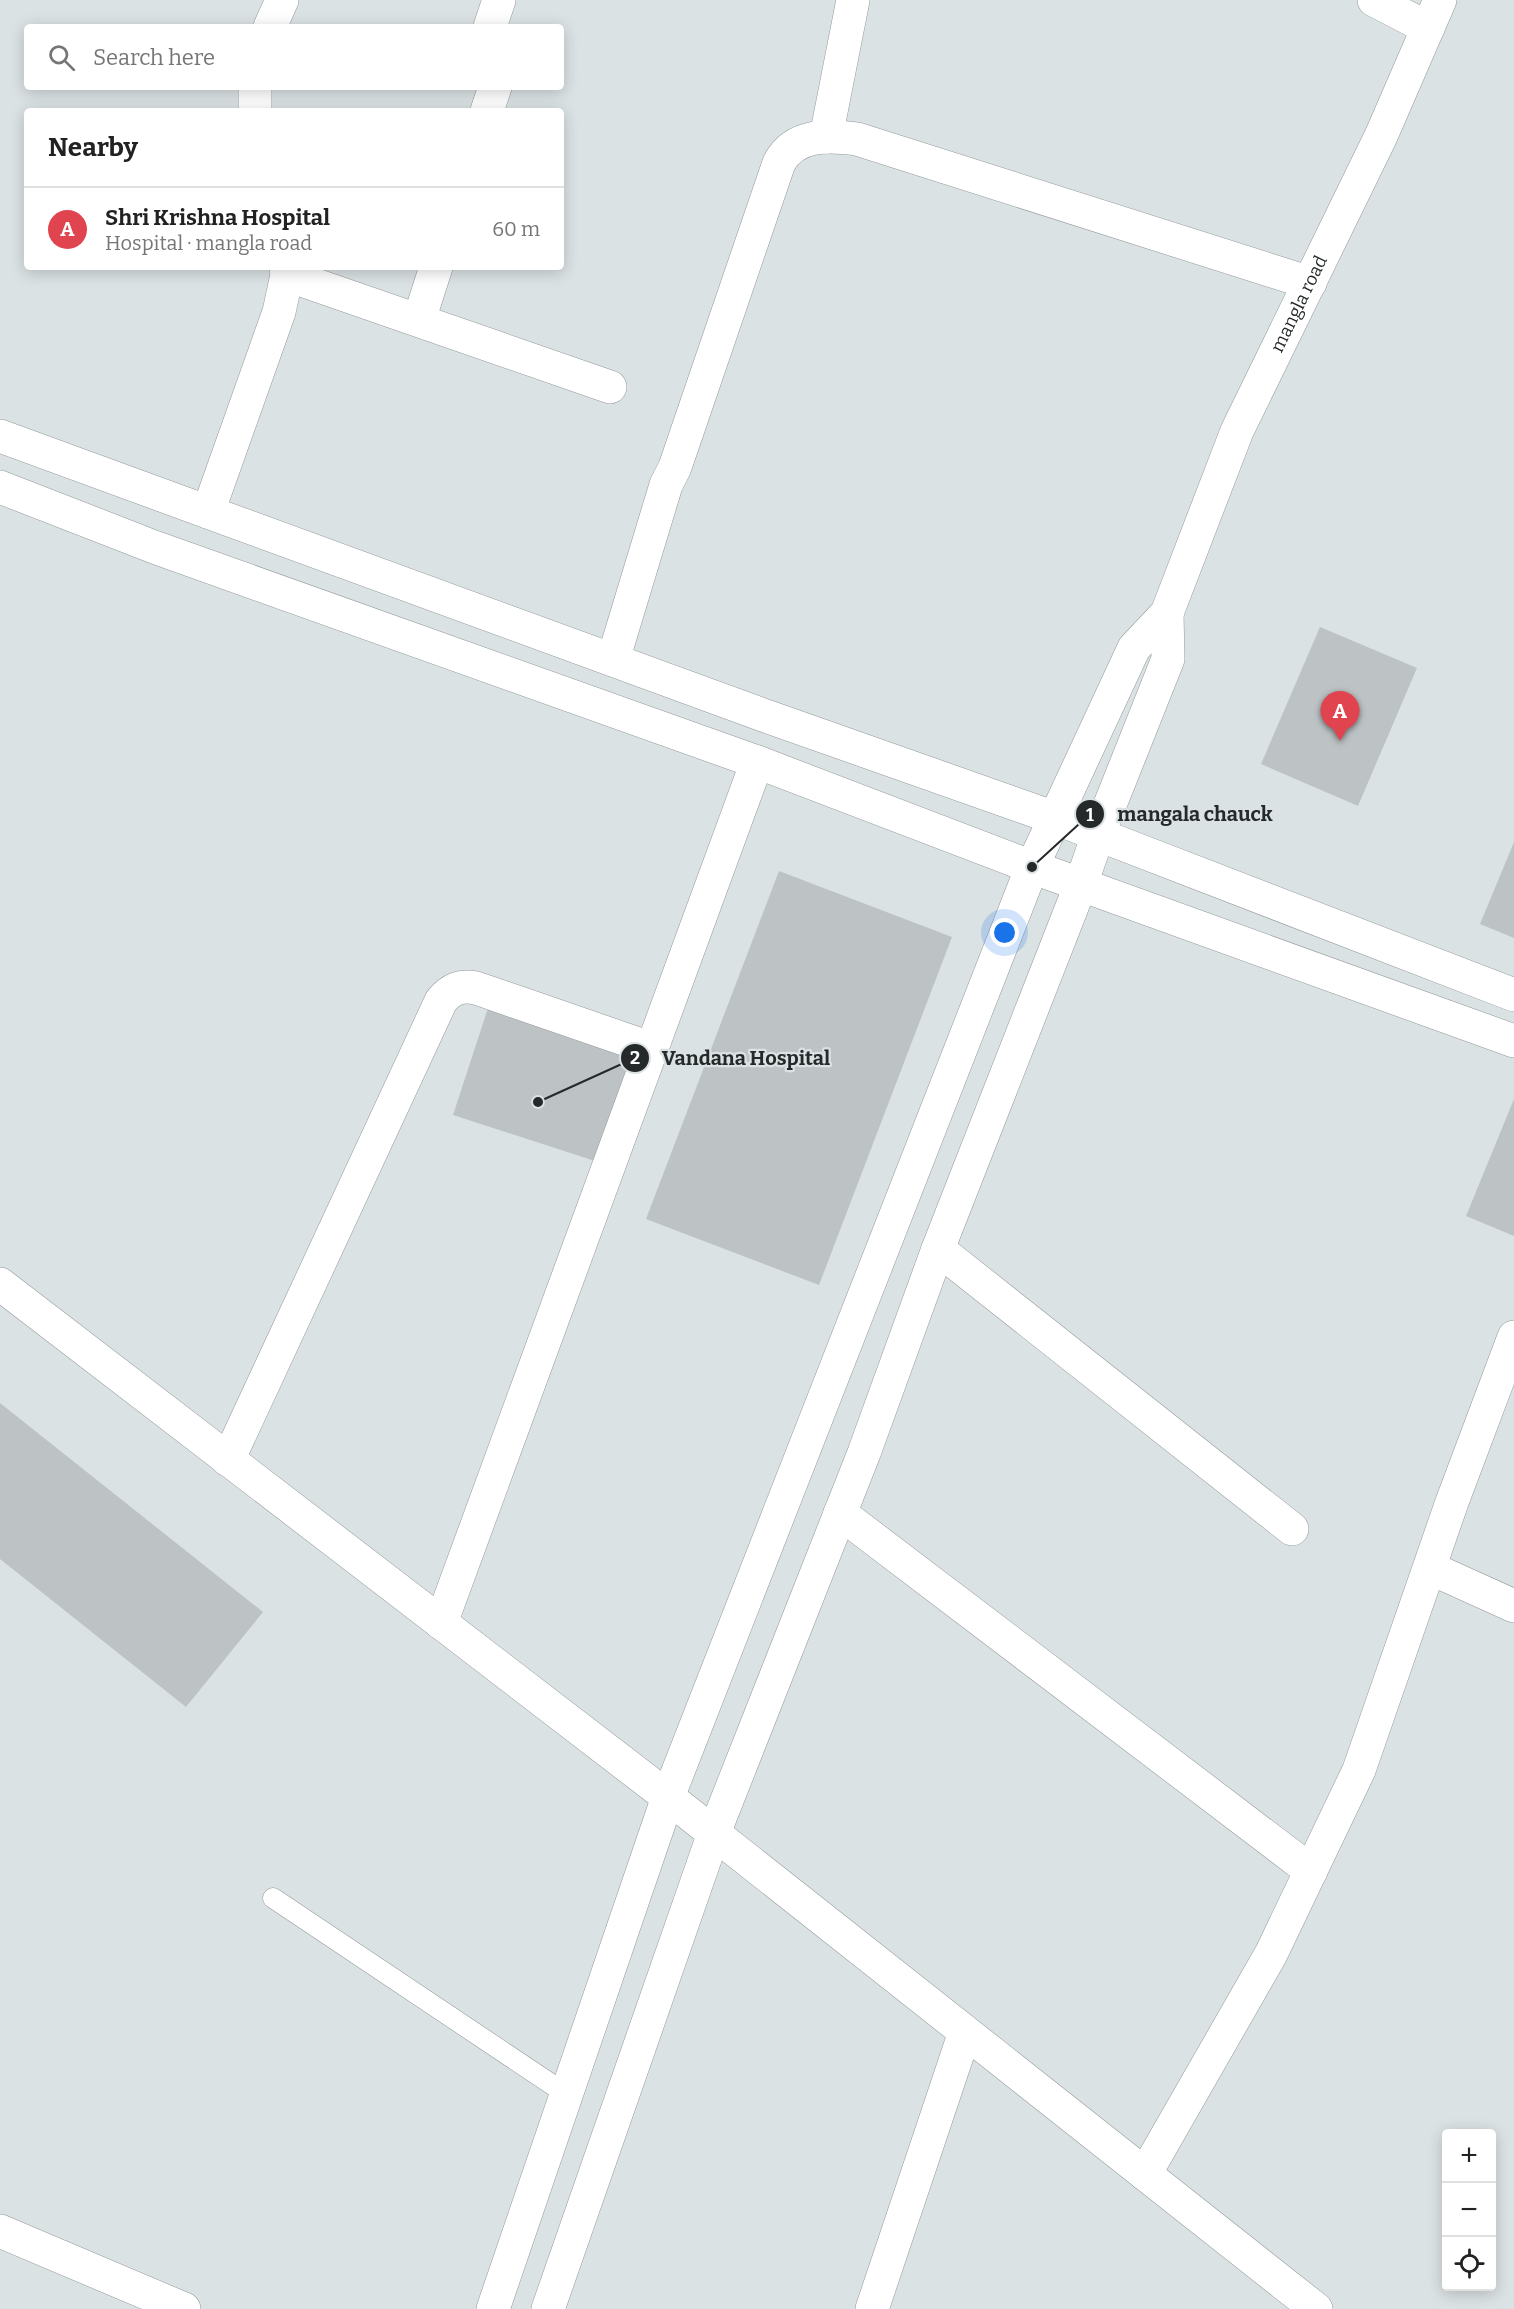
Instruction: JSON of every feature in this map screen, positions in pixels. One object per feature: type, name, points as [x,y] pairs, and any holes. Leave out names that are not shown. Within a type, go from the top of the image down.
[{"type":"main road","points":[[271,24],[282,0]]},
{"type":"main road","points":[[491,24],[499,0]]},
{"type":"main road","points":[[826,137],[853,0]]},
{"type":"main road","points":[[1374,0],[1434,14]]},
{"type":"main road","name":"mangla road","points":[[493,2309],[668,1797],[1032,867],[1134,648],[1167,613],[1237,431],[1381,136],[1434,14]]},
{"type":"main road","points":[[255,90],[255,108]]},
{"type":"main road","points":[[488,108],[494,90]]},
{"type":"main road","points":[[613,660],[666,485],[675,467],[779,163],[790,146],[802,140],[826,137],[857,139],[1310,283]]},
{"type":"main road","points":[[419,320],[435,270]]},
{"type":"main road","points":[[207,512],[279,312],[286,271],[610,387]]},
{"type":"main road","points":[[0,436],[613,660],[1055,818],[1514,995]]},
{"type":"main road","points":[[0,487],[154,547],[757,762],[1032,867],[1514,1041]]},
{"type":"main road","points":[[154,547],[170,498]]},
{"type":"main road","name":"mangla road","points":[[548,2309],[714,1833],[840,1513],[938,1249],[1168,659],[1167,613]]},
{"type":"main road","points":[[441,1623],[650,1048],[757,762]]},
{"type":"main road","points":[[228,1460],[441,1001],[448,993],[465,986],[476,988],[650,1048]]},
{"type":"main road","points":[[938,1249],[1292,1529]]},
{"type":"main road","points":[[0,1284],[668,1797],[1316,2309]]},
{"type":"main road","points":[[1145,2174],[1271,1954],[1359,1770],[1452,1502],[1514,1337]]},
{"type":"main road","points":[[840,1513],[1311,1871]]},
{"type":"main road","points":[[1430,1568],[1514,1606]]},
{"type":"main road","points":[[872,2309],[966,2032]]},
{"type":"main road","points":[[0,2231],[184,2309]]},
{"type":"lane","points":[[273,1898],[566,2094]]},
{"type":"building","points":[[1320,627],[1417,668],[1358,806],[1261,764]]},
{"type":"building","points":[[1514,842],[1514,938],[1480,924]]},
{"type":"building","points":[[779,871],[952,937],[819,1285],[646,1219]]},
{"type":"building","points":[[488,1008],[632,1055],[598,1162],[453,1115]]},
{"type":"building","points":[[1514,1099],[1514,1236],[1466,1216]]},
{"type":"building","points":[[0,1403],[263,1612],[186,1707],[0,1559]]},
{"type":"place","name":"Shri Krishna Hospital","points":[[1340,741]]},
{"type":"place","name":"mangala chauck","points":[[1032,867]]},
{"type":"place","name":"Vandana Hospital","points":[[538,1102]]}]
